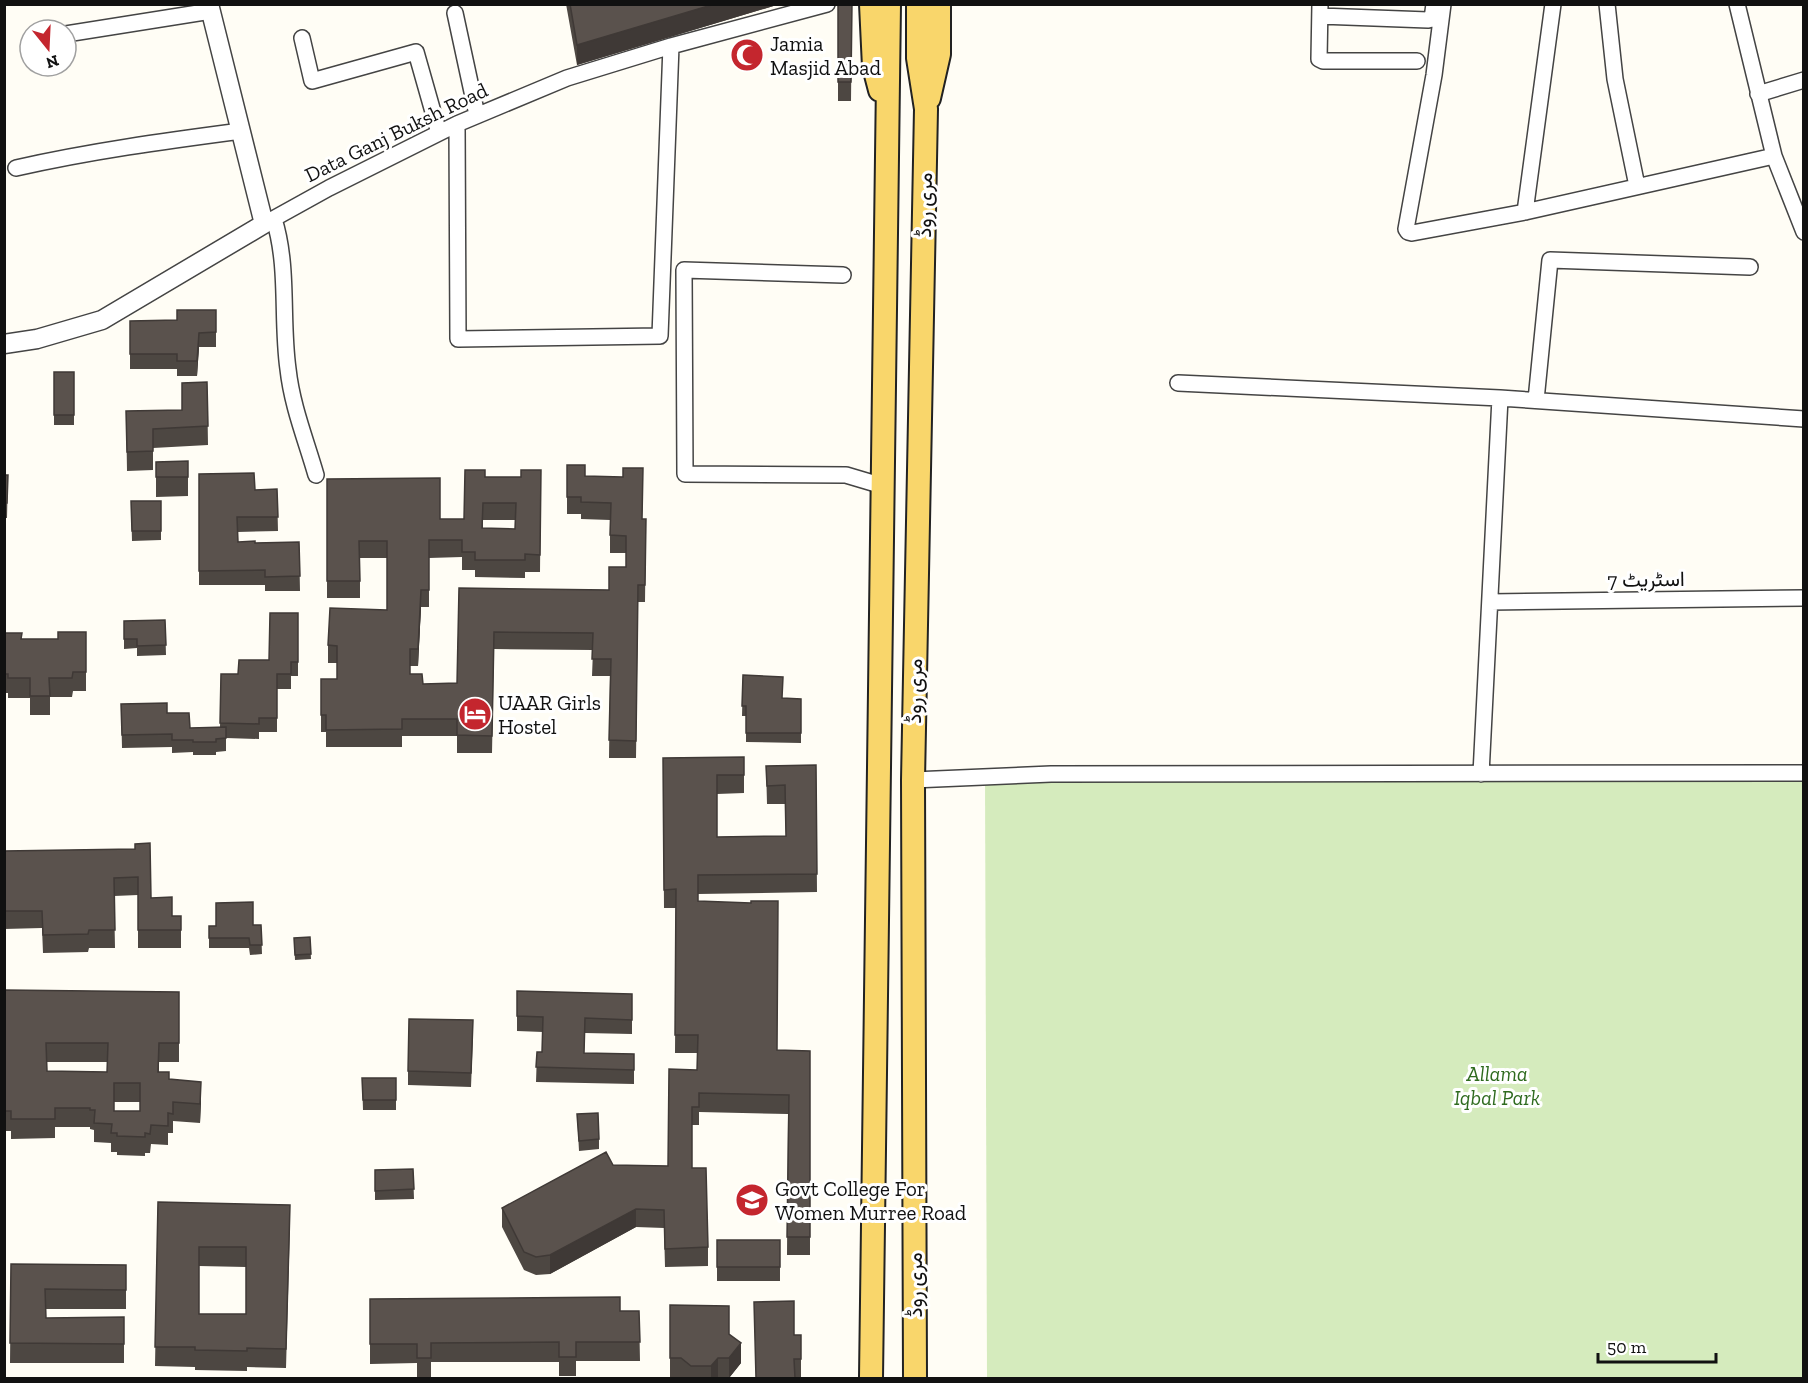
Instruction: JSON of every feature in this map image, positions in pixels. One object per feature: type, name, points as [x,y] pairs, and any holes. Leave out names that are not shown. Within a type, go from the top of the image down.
[{"type":"main road","points":[[871,4],[874,67],[889,120]]},
{"type":"main road","name":"مری روڈ","points":[[871,1378],[889,4]]},
{"type":"main road","name":"مری روڈ","points":[[915,1378],[913,780],[927,109],[918,58],[918,4]]},
{"type":"main road","points":[[927,109],[939,54],[939,4]]},
{"type":"street","name":"Data Ganj Buksh Road","points":[[4,344],[37,339],[102,320],[269,221],[457,123],[567,78],[671,46],[826,4]]},
{"type":"street","points":[[1417,61],[1323,61],[1319,59],[1320,10],[1428,20],[1432,19],[1434,4]]},
{"type":"street","points":[[1443,4],[1434,75],[1406,229],[1408,232],[1525,212],[1774,156]]},
{"type":"street","points":[[1525,212],[1553,4]]},
{"type":"street","points":[[1607,4],[1615,80],[1637,186]]},
{"type":"street","points":[[1737,4],[1774,156],[1803,232]]},
{"type":"street","points":[[78,32],[210,8],[241,131],[269,221],[281,241],[284,262],[283,304],[288,368],[298,418],[316,475]]},
{"type":"street","points":[[455,13],[477,115]]},
{"type":"street","points":[[302,38],[312,81],[416,52],[440,133]]},
{"type":"street","points":[[457,123],[458,339],[660,336],[671,46]]},
{"type":"street","points":[[1758,94],[1803,80]]},
{"type":"street","points":[[16,168],[137,144],[241,131]]},
{"type":"street","points":[[1536,400],[1550,260],[1750,267]]},
{"type":"street","points":[[843,274],[684,270],[685,474],[846,475],[883,486]]},
{"type":"street","points":[[1178,383],[1536,400],[1803,419]]},
{"type":"street","points":[[1481,774],[1500,398]]},
{"type":"street","name":"اسٹریٹ 7","points":[[1490,602],[1803,598]]},
{"type":"street","points":[[913,780],[1051,774],[1803,773]]},
{"type":"green space","name":"Allama Iqbal Park","points":[[1803,774],[1803,1378],[987,1378],[985,777]]},
{"type":"building","points":[[570,4],[715,4],[577,45]]},
{"type":"building","points":[[838,4],[852,4],[851,82],[838,82]]},
{"type":"building","points":[[177,310],[216,310],[216,332],[199,333],[197,361],[177,361],[177,354],[130,354],[130,321],[177,320]]},
{"type":"building","points":[[54,372],[74,372],[74,415],[54,415]]},
{"type":"building","points":[[207,382],[208,426],[153,429],[153,451],[127,452],[126,411],[182,410],[182,383]]},
{"type":"building","points":[[188,461],[188,477],[156,477],[156,462]]},
{"type":"building","points":[[567,465],[585,465],[585,476],[623,477],[623,468],[643,468],[642,519],[646,519],[645,585],[638,585],[636,741],[609,740],[611,659],[592,659],[593,633],[494,632],[492,736],[457,735],[457,719],[402,719],[402,729],[326,730],[326,715],[321,715],[321,679],[337,679],[337,646],[328,645],[330,608],[387,610],[387,541],[359,541],[360,581],[327,581],[327,479],[440,478],[440,519],[464,519],[465,470],[485,470],[485,477],[521,477],[521,470],[541,470],[540,555],[525,554],[525,560],[475,560],[475,552],[462,552],[462,540],[429,540],[429,590],[421,590],[418,649],[410,649],[410,674],[422,674],[423,684],[457,683],[459,588],[609,590],[609,567],[626,567],[626,536],[610,535],[611,503],[581,502],[581,497],[567,497]],"holes":[[[483,503],[516,503],[515,529],[482,528]]]},
{"type":"building","points":[[254,473],[255,490],[277,489],[278,517],[237,517],[238,542],[299,542],[300,576],[265,577],[265,570],[199,571],[199,474]]},
{"type":"building","points":[[4,475],[8,475],[7,503],[4,503]]},
{"type":"building","points":[[131,501],[161,501],[161,531],[132,531]]},
{"type":"building","points":[[270,613],[298,613],[298,662],[291,662],[291,674],[277,674],[277,718],[259,718],[259,724],[220,723],[221,674],[238,674],[239,660],[269,660]]},
{"type":"building","points":[[165,620],[166,645],[137,646],[137,639],[124,639],[124,621]]},
{"type":"building","points":[[58,632],[86,632],[86,672],[73,672],[72,678],[49,678],[50,696],[30,696],[30,678],[8,678],[8,674],[4,674],[4,633],[22,633],[21,639],[58,639]]},
{"type":"building","points":[[743,675],[783,677],[782,698],[801,699],[801,733],[746,733],[746,706],[742,706]]},
{"type":"building","points":[[167,703],[167,713],[189,713],[190,728],[226,727],[226,738],[216,739],[216,742],[193,742],[193,740],[172,740],[172,734],[122,735],[121,704]]},
{"type":"building","points":[[744,757],[744,775],[717,775],[717,837],[786,836],[785,785],[767,786],[766,766],[816,765],[817,874],[698,875],[698,901],[751,903],[751,901],[778,901],[777,1050],[810,1051],[810,1237],[787,1237],[789,1095],[699,1093],[699,1107],[692,1107],[692,1168],[706,1168],[708,1247],[665,1249],[664,1210],[636,1209],[550,1255],[536,1257],[524,1252],[502,1208],[606,1152],[613,1165],[668,1166],[669,1069],[697,1070],[698,1035],[675,1035],[676,889],[664,890],[663,758]]},
{"type":"building","points":[[150,843],[151,898],[172,897],[172,916],[181,916],[181,930],[138,930],[138,877],[114,878],[115,930],[89,930],[88,934],[43,935],[42,911],[4,911],[4,851],[135,849],[135,844]]},
{"type":"building","points":[[253,902],[253,925],[261,925],[262,945],[250,945],[249,938],[209,938],[209,926],[216,926],[216,903]]},
{"type":"building","points":[[310,937],[311,954],[295,955],[294,938]]},
{"type":"building","points":[[4,990],[179,992],[179,1043],[159,1043],[158,1072],[169,1072],[169,1079],[201,1082],[200,1104],[173,1102],[173,1114],[168,1113],[168,1126],[151,1125],[150,1134],[145,1133],[145,1137],[117,1136],[117,1133],[111,1133],[112,1124],[94,1123],[95,1110],[90,1110],[90,1108],[55,1108],[55,1119],[11,1119],[11,1111],[4,1111]],"holes":[[[46,1043],[108,1043],[107,1072],[47,1071]],[[114,1083],[140,1083],[140,1111],[114,1111]]]},
{"type":"building","points":[[517,991],[632,994],[632,1020],[585,1018],[584,1053],[634,1054],[634,1070],[536,1067],[537,1052],[542,1052],[543,1017],[517,1016]]},
{"type":"building","points":[[409,1019],[473,1020],[471,1073],[408,1071]]},
{"type":"building","points":[[362,1078],[396,1078],[396,1100],[363,1100]]},
{"type":"building","points":[[598,1113],[599,1139],[579,1141],[577,1114]]},
{"type":"building","points":[[413,1169],[414,1189],[375,1191],[375,1170]]},
{"type":"building","points":[[158,1202],[290,1205],[286,1349],[247,1348],[247,1351],[155,1347]],"holes":[[[199,1247],[246,1247],[246,1314],[199,1314]]]},
{"type":"building","points":[[717,1240],[780,1240],[780,1267],[717,1267]]},
{"type":"building","points":[[11,1264],[126,1265],[126,1290],[45,1289],[46,1318],[124,1317],[124,1344],[10,1343]]},
{"type":"building","points":[[620,1297],[620,1311],[639,1311],[640,1342],[576,1342],[576,1357],[559,1357],[559,1342],[431,1343],[431,1358],[417,1358],[417,1344],[370,1344],[370,1299]]},
{"type":"building","points":[[794,1301],[794,1335],[801,1335],[801,1359],[794,1359],[795,1378],[756,1378],[754,1302]]},
{"type":"building","points":[[670,1305],[729,1306],[729,1334],[741,1343],[729,1358],[718,1358],[711,1366],[691,1366],[681,1358],[670,1358]]},
{"type":"place","name":"Jamia Masjid Abad","points":[[747,55]]},
{"type":"place","name":"UAAR Girls Hostel","points":[[475,714]]},
{"type":"place","name":"Govt College For Women Murree Road","points":[[752,1200]]}]
